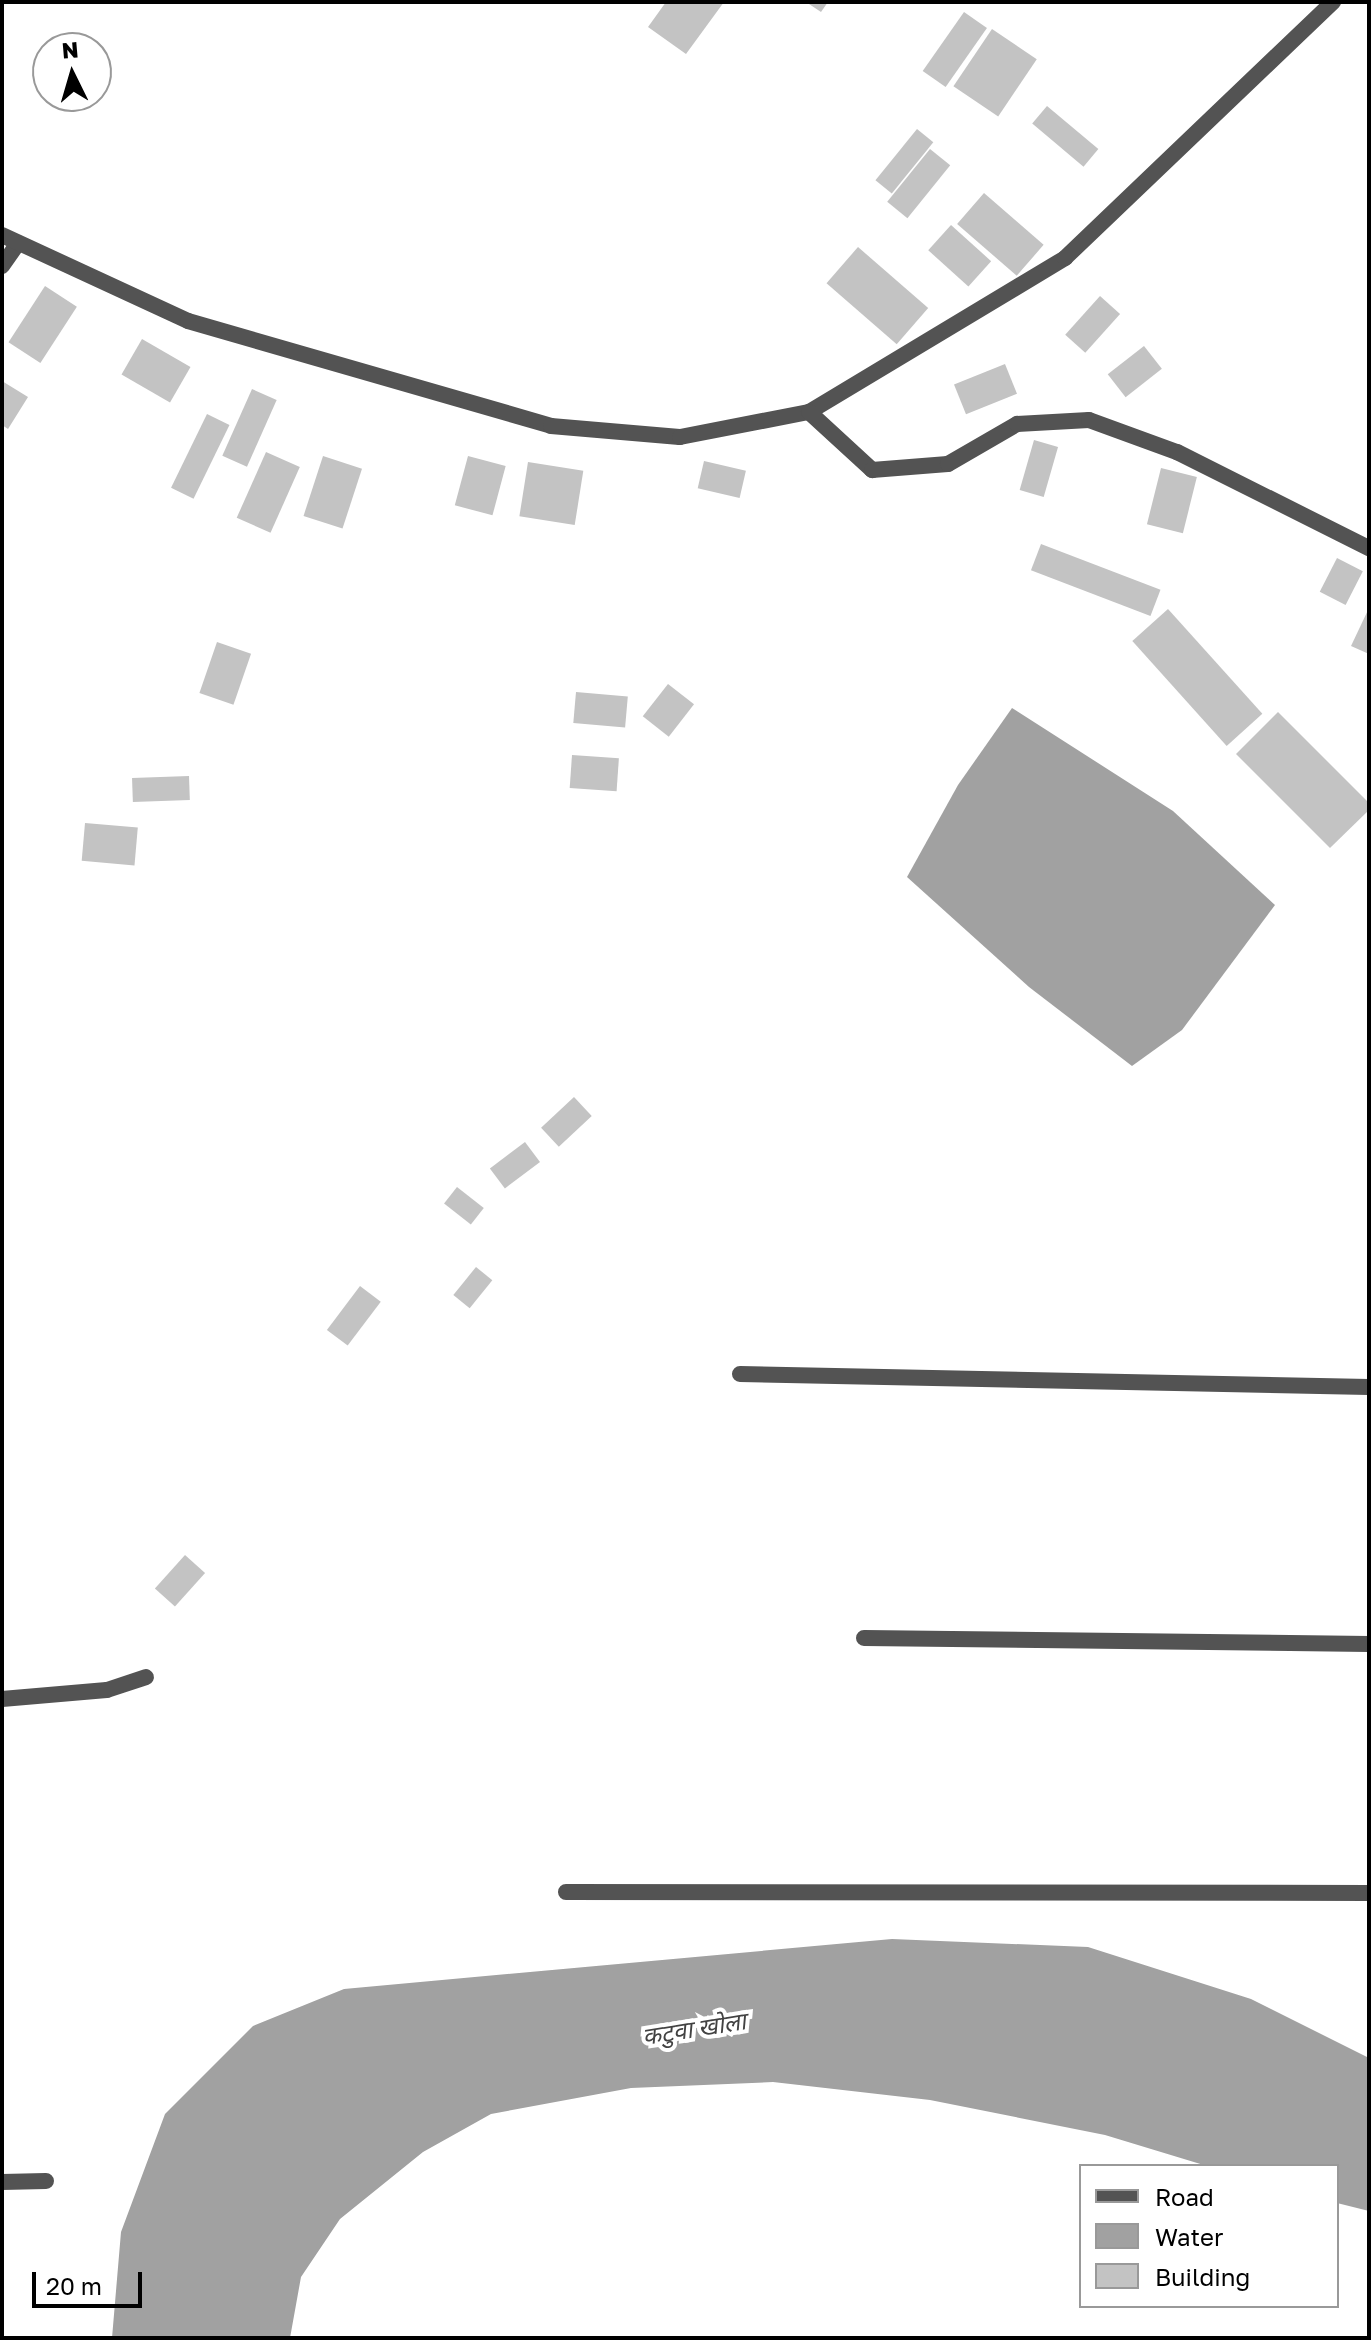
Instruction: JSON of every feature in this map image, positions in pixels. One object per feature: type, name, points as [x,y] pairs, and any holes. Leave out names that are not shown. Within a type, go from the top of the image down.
[{"type":"street","points":[[2,235],[188,321],[551,426],[680,437],[809,412],[1065,258],[1333,2]]},
{"type":"street","points":[[2,266],[18,243]]},
{"type":"street","points":[[809,412],[872,470],[948,464],[1017,424],[1089,420],[1177,452],[1369,548]]},
{"type":"street","points":[[740,1374],[1369,1387]]},
{"type":"street","points":[[864,1638],[1369,1644]]},
{"type":"street","points":[[2,1699],[107,1690],[146,1677]]},
{"type":"street","points":[[566,1892],[1369,1893]]},
{"type":"street","points":[[2,2182],[46,2181]]},
{"type":"water","points":[[1012,708],[1173,811],[1275,905],[1182,1030],[1132,1066],[1029,987],[907,877],[958,785]]},
{"type":"water","name":"कटुवा खोला","points":[[892,1939],[1088,1947],[1251,1999],[1369,2058],[1369,2211],[1339,2204],[1339,2164],[1200,2164],[1105,2135],[930,2100],[773,2082],[631,2088],[491,2114],[423,2152],[340,2219],[301,2277],[290,2338],[112,2338],[121,2232],[165,2114],[253,2026],[344,1989]]},
{"type":"building","points":[[666,2],[724,2],[686,54],[648,27]]},
{"type":"building","points":[[806,2],[828,2],[821,12]]},
{"type":"building","points":[[964,12],[987,28],[946,87],[923,71]]},
{"type":"building","points":[[992,29],[1037,59],[998,116],[953,86]]},
{"type":"building","points":[[1047,106],[1098,149],[1084,167],[1032,124]]},
{"type":"building","points":[[917,129],[933,142],[892,194],[875,180]]},
{"type":"building","points":[[930,149],[950,165],[907,218],[887,202]]},
{"type":"building","points":[[984,193],[1044,245],[1017,276],[957,224]]},
{"type":"building","points":[[951,225],[991,261],[968,286],[928,250]]},
{"type":"building","points":[[858,247],[928,308],[897,344],[827,283]]},
{"type":"building","points":[[45,286],[77,307],[40,363],[9,342]]},
{"type":"building","points":[[1100,296],[1120,314],[1085,353],[1065,335]]},
{"type":"building","points":[[142,339],[190,367],[170,403],[122,375]]},
{"type":"building","points":[[1144,346],[1162,369],[1126,397],[1108,374]]},
{"type":"building","points":[[1005,364],[1017,394],[966,414],[954,385]]},
{"type":"building","points":[[2,381],[28,397],[8,429],[2,425]]},
{"type":"building","points":[[252,389],[277,400],[247,467],[222,456]]},
{"type":"building","points":[[207,414],[229,425],[194,499],[171,488]]},
{"type":"building","points":[[1034,440],[1058,447],[1044,497],[1020,490]]},
{"type":"building","points":[[266,452],[300,467],[271,533],[237,518]]},
{"type":"building","points":[[323,456],[362,469],[343,529],[304,516]]},
{"type":"building","points":[[468,456],[506,466],[492,515],[455,505]]},
{"type":"building","points":[[704,461],[746,471],[740,498],[698,488]]},
{"type":"building","points":[[528,462],[583,471],[575,525],[519,516]]},
{"type":"building","points":[[1161,468],[1197,477],[1183,533],[1147,524]]},
{"type":"building","points":[[1041,544],[1160,590],[1150,616],[1031,570]]},
{"type":"building","points":[[1337,558],[1363,571],[1346,605],[1320,592]]},
{"type":"building","points":[[1369,608],[1369,654],[1351,646]]},
{"type":"building","points":[[1168,609],[1262,714],[1227,746],[1132,641]]},
{"type":"building","points":[[217,642],[251,654],[233,705],[199,693]]},
{"type":"building","points":[[668,684],[694,704],[669,737],[643,716]]},
{"type":"building","points":[[576,692],[628,697],[625,727],[573,723]]},
{"type":"building","points":[[1278,712],[1369,803],[1369,810],[1330,848],[1236,754]]},
{"type":"building","points":[[572,755],[619,758],[617,791],[570,788]]},
{"type":"building","points":[[189,776],[190,800],[133,802],[132,778]]},
{"type":"building","points":[[85,823],[138,828],[134,865],[82,861]]},
{"type":"building","points":[[574,1097],[592,1116],[559,1147],[541,1128]]},
{"type":"building","points":[[525,1142],[540,1162],[505,1188],[490,1168]]},
{"type":"building","points":[[457,1187],[484,1208],[471,1224],[444,1204]]},
{"type":"building","points":[[476,1267],[492,1280],[470,1308],[453,1295]]},
{"type":"building","points":[[360,1286],[381,1302],[348,1346],[327,1330]]},
{"type":"building","points":[[185,1555],[205,1573],[175,1607],[155,1588]]}]
